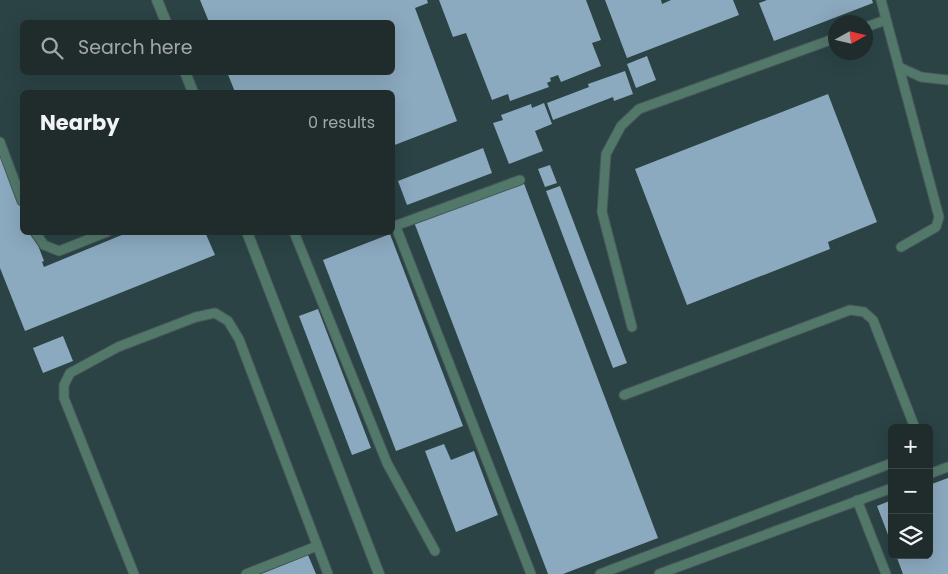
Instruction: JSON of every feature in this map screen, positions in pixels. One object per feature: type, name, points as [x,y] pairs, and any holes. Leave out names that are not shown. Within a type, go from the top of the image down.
[{"type":"street","points":[[157,0],[165,20]]},
{"type":"street","points":[[186,75],[191,90]]},
{"type":"street","points":[[250,235],[379,574]]},
{"type":"lane","points":[[881,0],[938,217],[936,227],[901,247]]},
{"type":"lane","points":[[873,25],[886,20]]},
{"type":"lane","points":[[632,326],[602,212],[606,154],[621,126],[639,109],[828,41]]},
{"type":"lane","points":[[898,67],[921,76],[948,80]]},
{"type":"lane","points":[[0,142],[20,195]]},
{"type":"lane","points":[[395,227],[520,180]]},
{"type":"lane","points":[[395,230],[531,574]]},
{"type":"lane","points":[[37,235],[44,245],[59,251],[99,235]]},
{"type":"lane","points":[[295,235],[387,463],[435,551]]},
{"type":"lane","points":[[624,395],[850,310],[864,312],[873,320],[913,424]]},
{"type":"lane","points":[[134,574],[66,404],[64,385],[70,373],[118,346],[196,317],[215,313],[228,321],[239,339],[328,574]]},
{"type":"lane","points":[[600,574],[888,465]]},
{"type":"lane","points":[[933,473],[948,467]]},
{"type":"lane","points":[[658,574],[888,489]]},
{"type":"lane","points":[[857,500],[886,574]]},
{"type":"lane","points":[[246,574],[317,546]]},
{"type":"shaded area","points":[[0,0],[948,0],[948,574],[0,574]]},
{"type":"building","points":[[200,0],[427,0],[428,3],[415,8],[457,121],[395,145],[395,90],[234,90],[228,75],[395,75],[395,20],[208,20]]},
{"type":"building","points":[[439,0],[586,0],[601,40],[592,43],[601,66],[561,82],[558,75],[550,78],[551,81],[547,83],[549,87],[510,101],[508,94],[492,100],[466,33],[453,37]]},
{"type":"building","points":[[605,0],[661,0],[662,4],[671,0],[733,0],[739,15],[627,58]]},
{"type":"building","points":[[767,0],[872,0],[873,3],[842,15],[828,15],[828,20],[774,41],[759,3]]},
{"type":"building","points":[[647,56],[656,80],[636,88],[627,64]]},
{"type":"building","points":[[625,71],[633,94],[614,101],[613,97],[553,120],[547,103],[589,87],[588,84]]},
{"type":"building","points":[[828,94],[877,222],[828,242],[830,249],[687,305],[635,169]]},
{"type":"building","points":[[544,103],[552,124],[535,131],[543,151],[509,164],[493,123],[503,120],[501,115],[531,104],[532,108]]},
{"type":"building","points":[[483,148],[492,173],[407,205],[398,181]]},
{"type":"building","points":[[0,149],[20,201],[20,235],[34,235],[44,261],[42,262],[44,267],[122,235],[206,235],[215,255],[25,331],[0,268]]},
{"type":"building","points":[[550,165],[557,183],[545,187],[538,169]]},
{"type":"building","points":[[523,181],[658,538],[563,574],[548,574],[414,222]]},
{"type":"building","points":[[560,186],[627,363],[613,368],[546,191]]},
{"type":"building","points":[[390,235],[463,426],[396,451],[323,260]]},
{"type":"building","points":[[318,309],[371,448],[352,455],[299,316]]},
{"type":"building","points":[[63,336],[73,361],[43,373],[33,348]]},
{"type":"building","points":[[444,444],[451,460],[474,451],[498,515],[456,532],[425,451]]},
{"type":"building","points":[[948,478],[948,574],[903,574],[897,559],[933,559],[933,484]]},
{"type":"building","points":[[888,502],[888,535],[877,506]]},
{"type":"building","points":[[308,555],[316,574],[261,574]]}]
